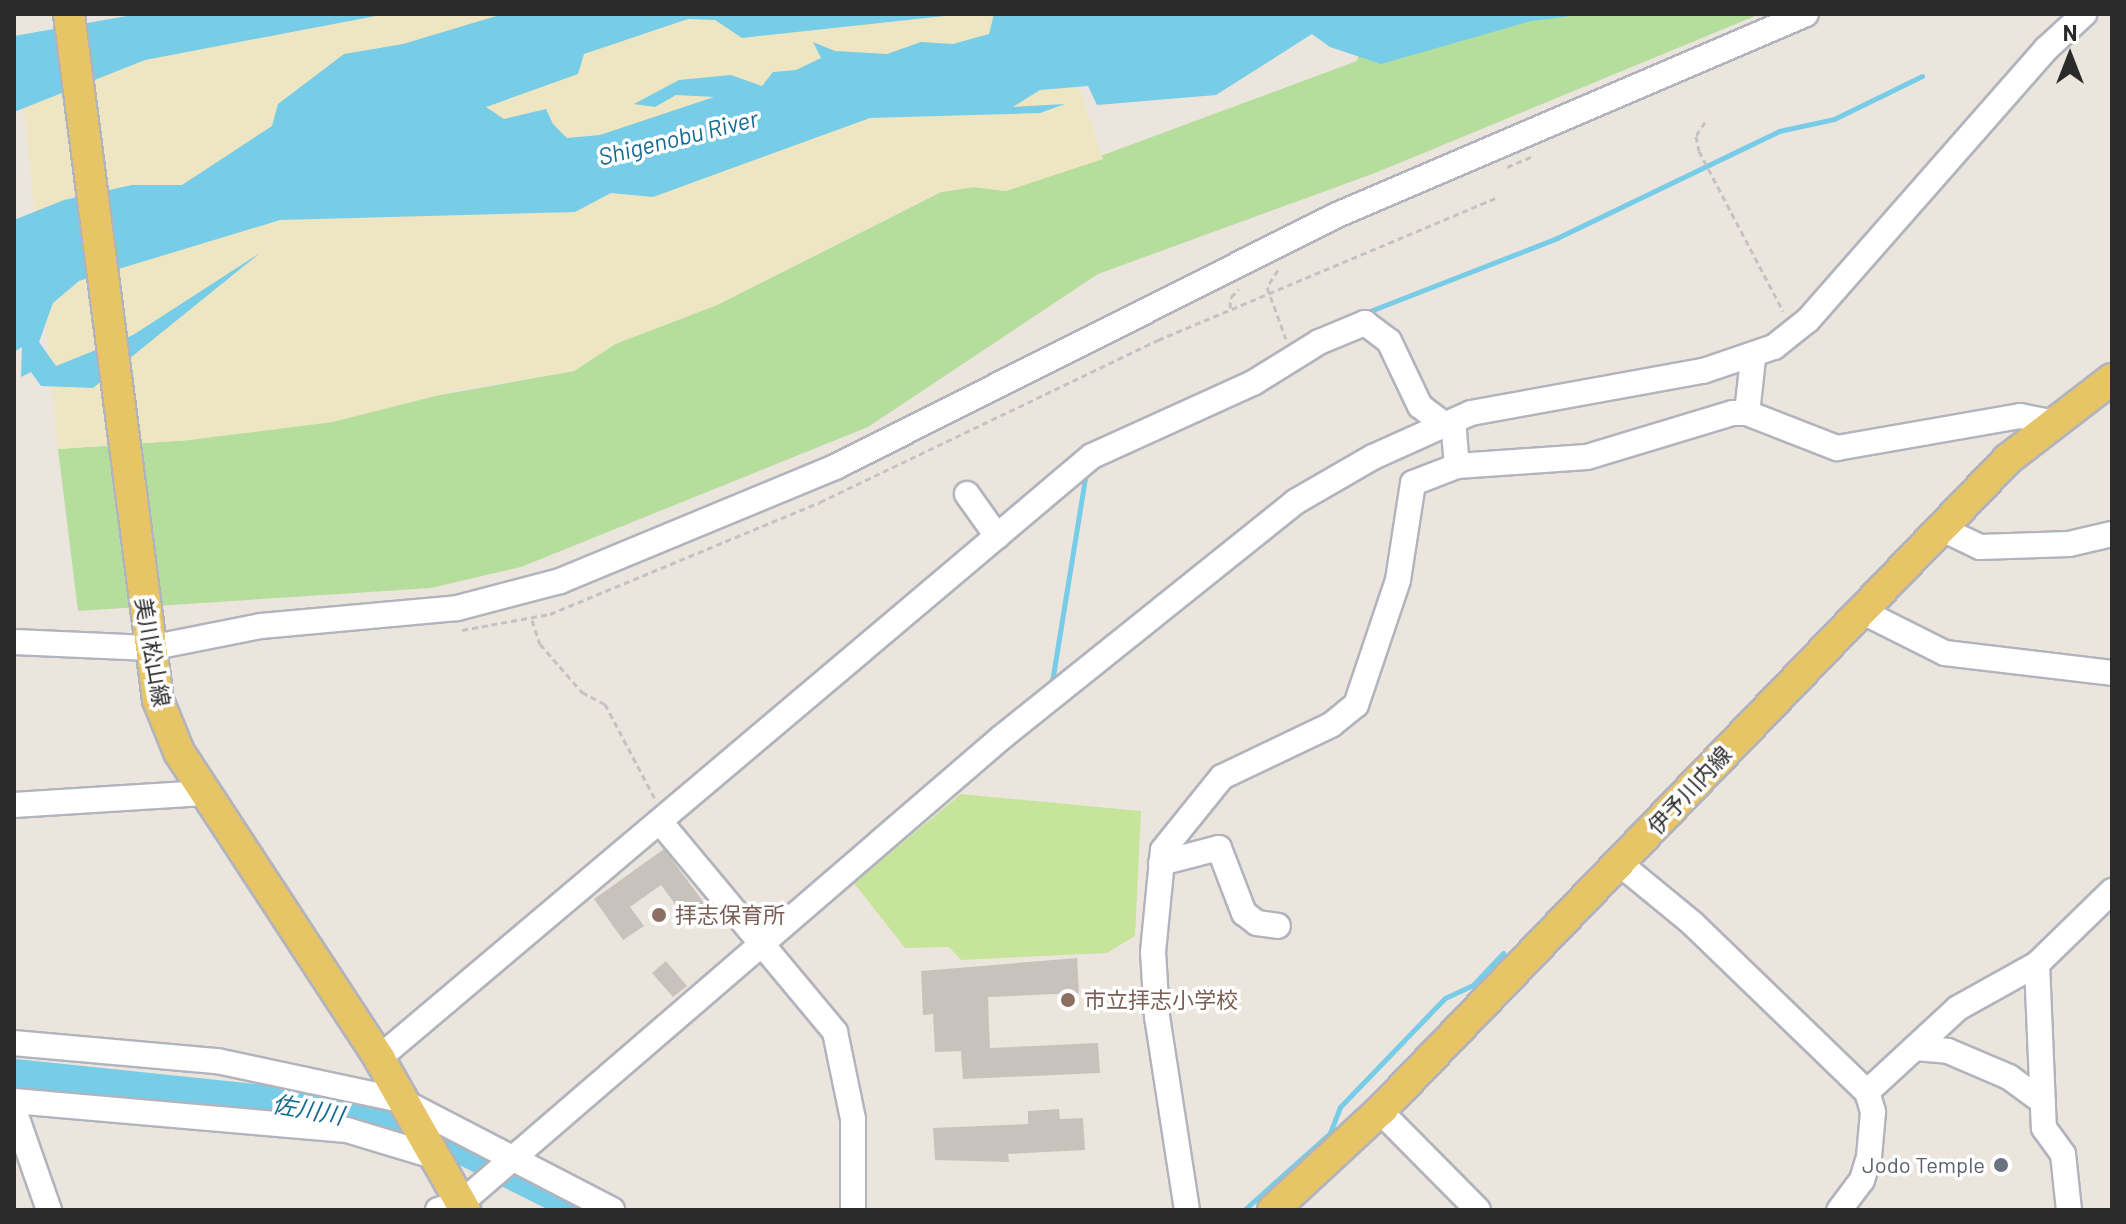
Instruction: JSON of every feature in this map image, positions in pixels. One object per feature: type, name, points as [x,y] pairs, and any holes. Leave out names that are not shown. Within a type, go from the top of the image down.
[{"type":"main road","name":"美川松山線","points":[[69,14],[158,700],[179,752],[204,793],[379,1058],[431,1153],[454,1208]]},
{"type":"main road","name":"伊予川内線","points":[[1273,1210],[1380,1111],[1940,528],[2050,422],[2112,379]]},
{"type":"street","points":[[14,642],[149,639],[457,608],[614,562],[835,467],[1337,215],[1806,14]]},
{"type":"street","points":[[454,1208],[1002,737],[1295,502],[1471,413],[1753,359],[1794,332],[2046,49],[2084,14]]},
{"type":"street","points":[[379,1058],[1092,456],[1253,383],[1297,355],[1365,323],[1389,341],[1410,393],[1458,441],[1457,466]]},
{"type":"street","points":[[1747,413],[1753,359]]},
{"type":"street","points":[[1187,1210],[1157,1017],[1153,952],[1163,850],[1222,777],[1331,725],[1356,705],[1398,580],[1407,494],[1420,477],[1457,466],[1587,457],[1724,415],[1747,413],[1837,448],[2020,416],[2050,422]]},
{"type":"street","points":[[967,494],[997,536]]},
{"type":"street","points":[[1940,528],[1980,547],[2069,544],[2112,534]]},
{"type":"street","points":[[1859,610],[1945,653],[2112,673]]},
{"type":"street","points":[[14,805],[204,793]]},
{"type":"street","points":[[663,821],[761,947],[835,1032],[853,1119],[853,1210]]},
{"type":"street","points":[[1161,863],[1219,848],[1244,913],[1257,923],[1278,926]]},
{"type":"street","points":[[1619,863],[1692,923],[1867,1092],[1873,1112],[1869,1157],[1862,1180],[1839,1210]]},
{"type":"street","points":[[1867,1092],[1958,1008],[2037,964],[2112,891]]},
{"type":"street","points":[[2037,964],[2044,1128],[2063,1154],[2069,1210]]},
{"type":"street","points":[[14,1043],[217,1061],[403,1105],[612,1210]]},
{"type":"street","points":[[1915,1048],[1948,1051],[2009,1077],[2043,1102]]},
{"type":"street","points":[[14,1101],[347,1130],[431,1153]]},
{"type":"street","points":[[14,1110],[49,1210]]},
{"type":"street","points":[[1380,1111],[1478,1210]]},
{"type":"path","points":[[1705,122],[1696,136],[1704,162],[1794,332]]},
{"type":"path","points":[[1505,168],[1531,157]]},
{"type":"path","points":[[1289,262],[1267,287],[1297,355]]},
{"type":"path","points":[[532,620],[540,644],[582,692],[605,704],[663,821]]},
{"type":"green space","points":[[1368,14],[1760,14],[1375,173],[1098,274],[868,427],[521,567],[431,588],[78,611],[58,449],[190,440],[574,371],[615,344],[717,305],[941,192],[974,187],[1006,191],[1357,61]]},
{"type":"green space","points":[[961,794],[1141,811],[1135,936],[1107,953],[961,960],[949,947],[905,948],[854,883]]},
{"type":"sand","points":[[259,14],[1055,14],[1103,159],[1006,191],[974,187],[941,192],[717,305],[615,344],[574,371],[463,389],[333,422],[189,440],[58,449],[19,57]]},
{"type":"water","points":[[138,14],[386,14],[145,60],[14,112],[14,36]]},
{"type":"water","name":"Shigenobu River","points":[[503,14],[963,14],[742,38],[715,20],[688,19],[584,54],[578,74],[486,107],[504,119],[546,109],[553,124],[567,138],[600,135],[714,97],[676,95],[655,107],[634,104],[679,80],[731,75],[762,86],[773,72],[796,70],[821,58],[813,42],[835,51],[887,54],[921,42],[953,44],[989,34],[994,14],[1588,14],[1531,21],[1381,64],[1330,47],[1312,34],[1216,95],[1097,105],[1088,86],[1040,90],[1013,107],[1065,104],[1040,113],[870,118],[653,197],[611,193],[575,212],[280,220],[79,281],[53,303],[39,342],[56,366],[133,335],[260,253],[93,388],[41,386],[31,372],[21,377],[22,347],[14,352],[14,220],[64,200],[132,185],[182,185],[272,126],[278,104],[344,54],[403,44]]},
{"type":"building","points":[[664,849],[708,908],[688,922],[661,885],[630,907],[644,926],[623,940],[594,899]]},
{"type":"building","points":[[1077,958],[1079,993],[988,997],[990,1048],[1098,1043],[1100,1073],[963,1079],[961,1051],[935,1052],[933,1014],[923,1015],[921,971]]},
{"type":"building","points":[[666,961],[687,986],[673,997],[652,973]]},
{"type":"building","points":[[1059,1109],[1060,1119],[1083,1118],[1085,1150],[1008,1154],[1009,1162],[935,1160],[933,1128],[1028,1124],[1028,1111]]},
{"type":"waterway","points":[[1365,313],[1557,238],[1779,131],[1834,119],[1922,76]]},
{"type":"waterway","points":[[1051,688],[1086,473]]},
{"type":"waterway","points":[[1244,1210],[1330,1133],[1340,1107],[1445,998],[1473,985],[1503,953]]},
{"type":"waterway","name":"佐川川","points":[[14,1075],[326,1107],[467,1151],[585,1210]]},
{"type":"waterway","points":[[509,1145],[587,1078]]},
{"type":"place","name":"拝志保育所","points":[[659,915]]},
{"type":"place","name":"市立拝志小学校","points":[[1068,1000]]},
{"type":"place","name":"Jodo Temple","points":[[2001,1165]]}]
